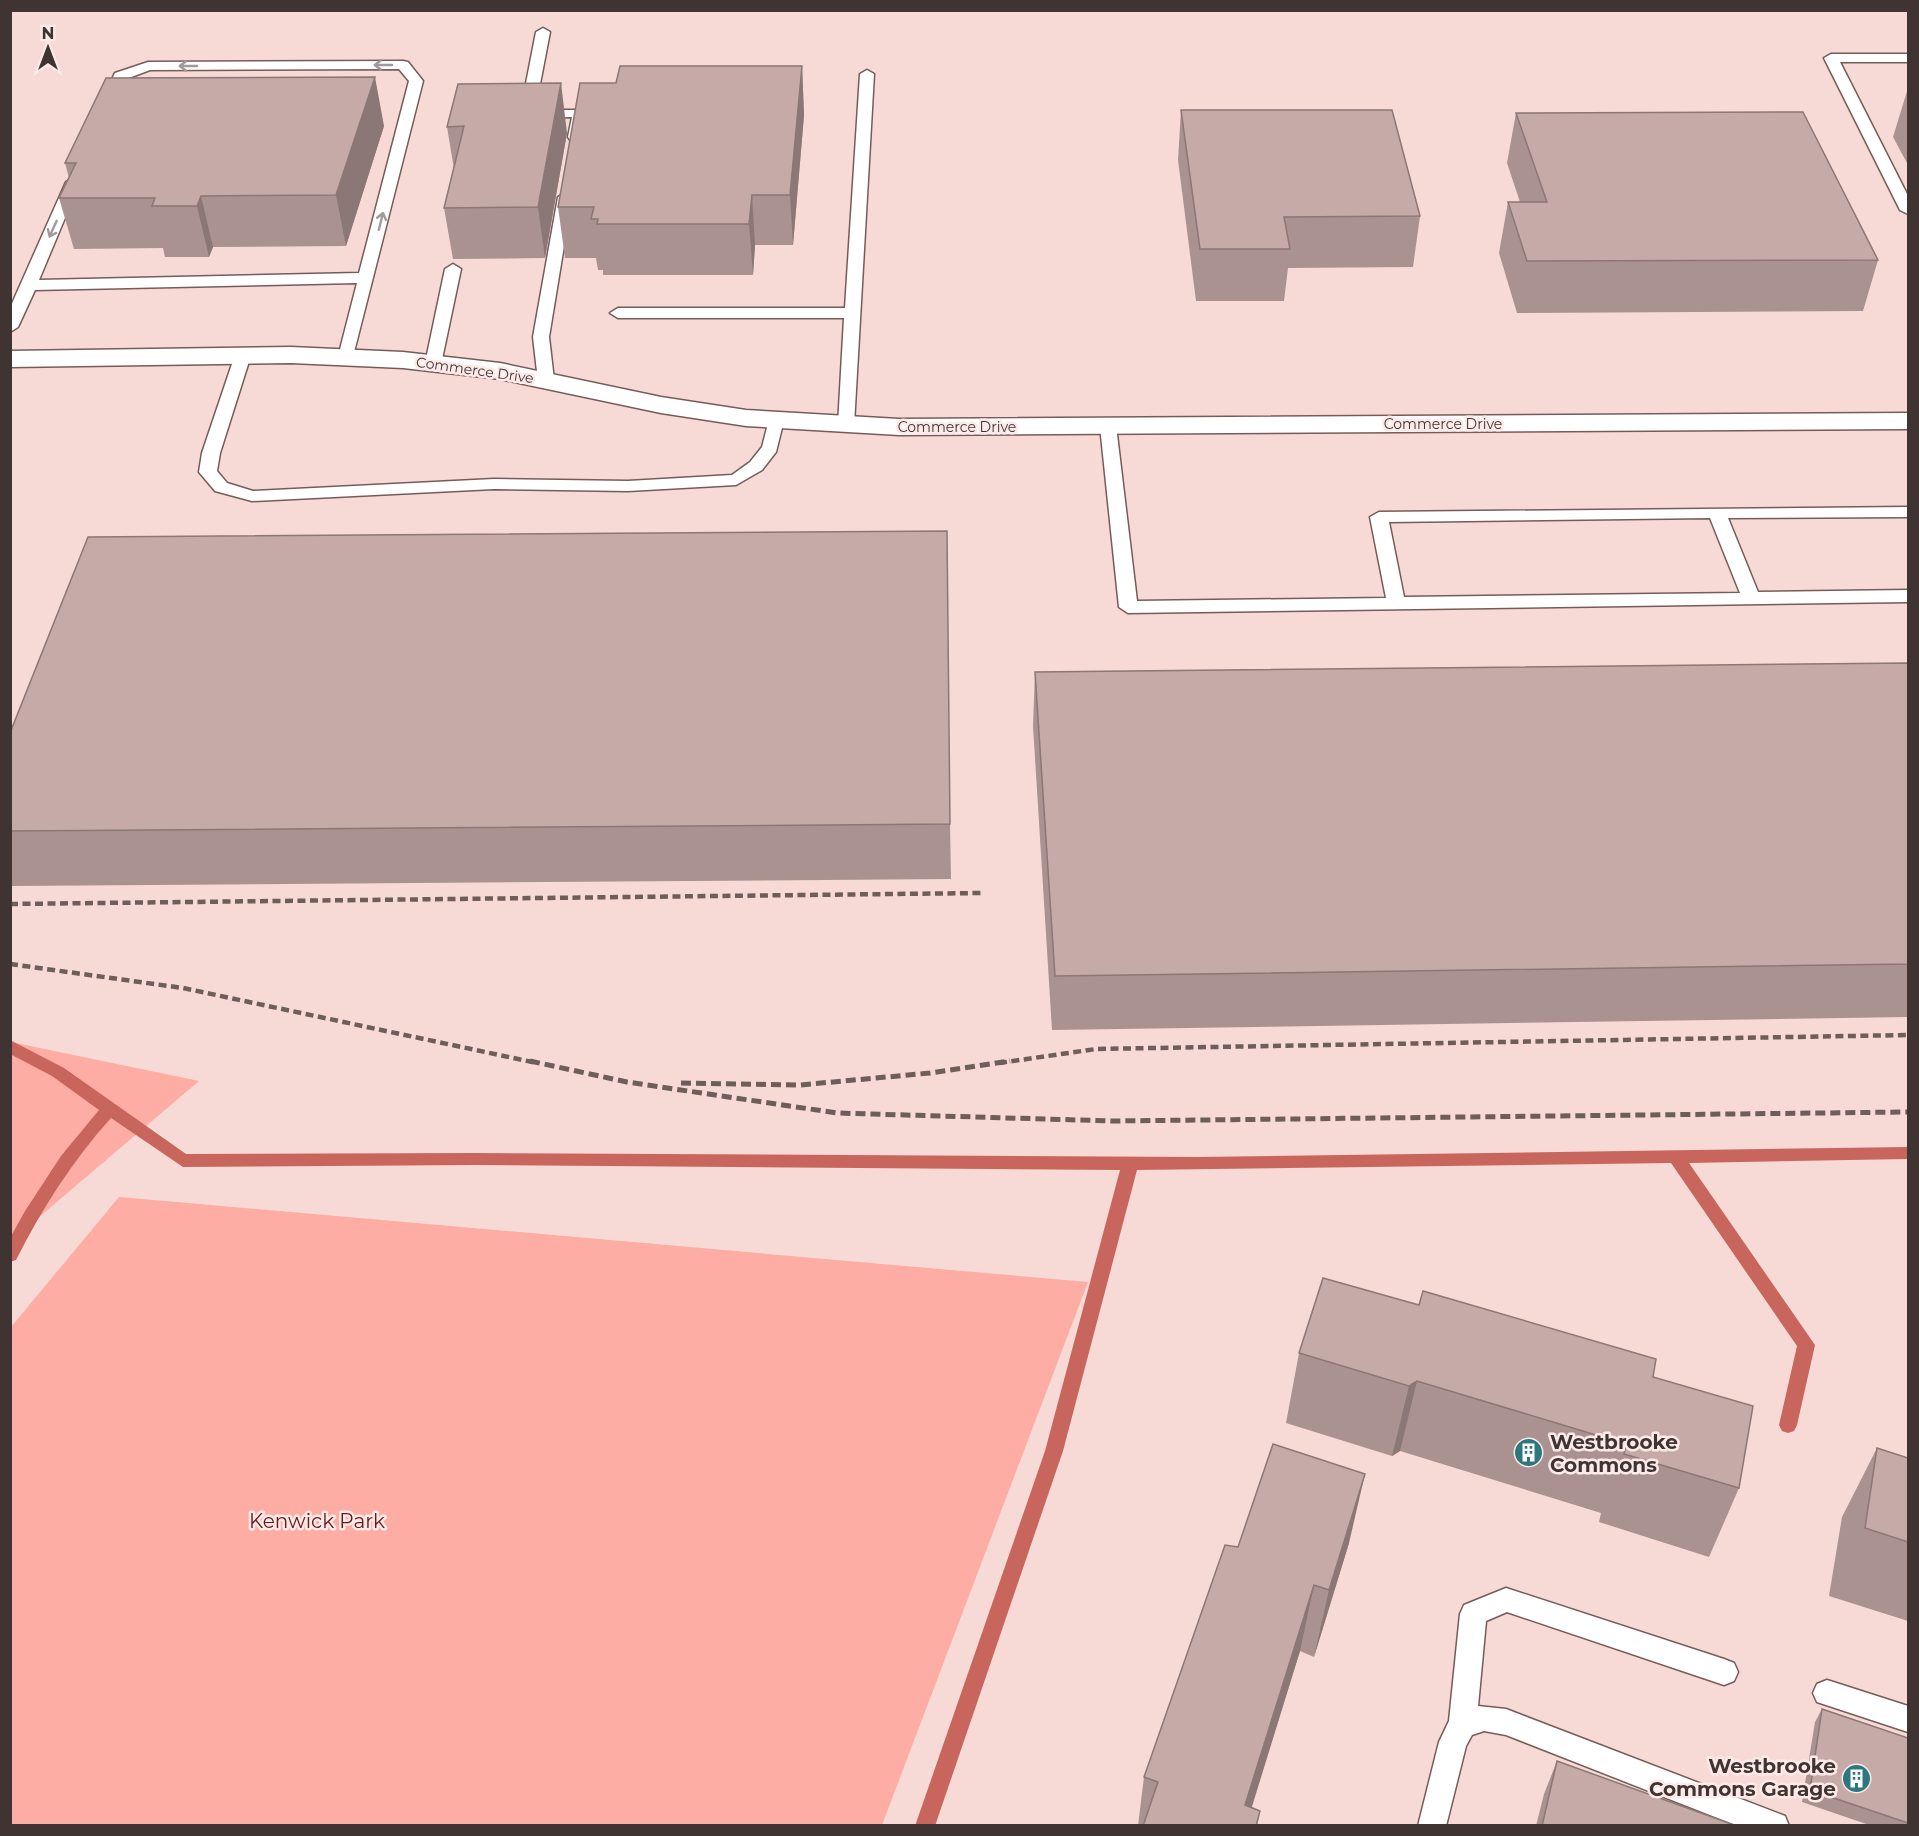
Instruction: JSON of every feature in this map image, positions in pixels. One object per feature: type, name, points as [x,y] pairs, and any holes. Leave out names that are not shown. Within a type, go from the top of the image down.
[{"type":"street","name":"Commerce Drive","points":[[10,359],[346,357],[500,371],[661,405],[776,420],[899,427],[1908,421]]},
{"type":"lane","points":[[543,32],[527,114],[580,113],[573,148]]},
{"type":"lane","points":[[1908,58],[1832,58],[1908,210]]},
{"type":"lane","points":[[101,118],[120,76],[148,66],[403,65],[416,81],[346,357]]},
{"type":"lane","points":[[846,425],[867,74]]},
{"type":"lane","points":[[10,327],[79,170]]},
{"type":"lane","points":[[546,380],[541,337],[567,184]]},
{"type":"lane","points":[[433,364],[453,269]]},
{"type":"lane","points":[[29,285],[366,278]]},
{"type":"lane","points":[[618,313],[854,313]]},
{"type":"lane","points":[[243,356],[211,453],[208,472],[221,487],[252,496],[494,484],[628,486],[736,480],[756,466],[770,448],[776,420]]},
{"type":"lane","points":[[1108,426],[1128,608],[1908,596]]},
{"type":"lane","points":[[1396,604],[1378,517],[1908,512]]},
{"type":"lane","points":[[1717,513],[1750,597]]},
{"type":"lane","points":[[1432,1826],[1453,1742],[1463,1724],[1473,1614],[1506,1600],[1724,1672]]},
{"type":"lane","points":[[1827,1693],[1908,1719]]},
{"type":"lane","points":[[1463,1724],[1484,1718],[1506,1722],[1775,1826]]},
{"type":"green space","points":[[10,1042],[199,1081],[11,1241]]},
{"type":"green space","name":"Kenwick Park","points":[[119,1197],[1088,1282],[882,1825],[11,1825],[11,1327]]},
{"type":"building","points":[[620,66],[802,66],[790,195],[752,195],[749,224],[597,224],[598,219],[591,219],[594,207],[558,207],[580,83],[616,83]]},
{"type":"building","points":[[375,77],[336,195],[201,196],[197,206],[152,206],[155,198],[59,198],[76,163],[65,163],[106,78]]},
{"type":"building","points":[[561,83],[538,207],[444,208],[464,126],[447,127],[458,84]]},
{"type":"building","points":[[1181,110],[1392,110],[1420,216],[1284,217],[1290,249],[1200,249]]},
{"type":"building","points":[[1803,112],[1878,260],[1527,261],[1508,202],[1547,202],[1516,113]]},
{"type":"building","points":[[947,531],[950,824],[10,831],[10,733],[88,537]]},
{"type":"building","points":[[1908,663],[1908,964],[1055,976],[1035,672]]},
{"type":"building","points":[[1323,1278],[1419,1305],[1423,1291],[1656,1359],[1653,1377],[1753,1406],[1739,1488],[1624,1454],[1626,1444],[1417,1381],[1409,1386],[1299,1353]]},
{"type":"building","points":[[1273,1444],[1365,1474],[1329,1590],[1314,1585],[1245,1805],[1260,1811],[1256,1826],[1143,1826],[1158,1782],[1144,1777],[1225,1545],[1238,1547]]},
{"type":"building","points":[[1877,1448],[1908,1458],[1908,1542],[1865,1528]]},
{"type":"building","name":"Westbrooke Commons Garage","points":[[1822,1709],[1908,1738],[1908,1823],[1810,1790]]},
{"type":"building","points":[[1557,1761],[1737,1826],[1542,1826]]},
{"type":"waterway","points":[[10,1046],[58,1072],[183,1161],[475,1159],[1198,1164],[1908,1153]]},
{"type":"waterway","points":[[10,1255],[54,1178],[80,1142],[109,1109]]},
{"type":"waterway","points":[[1676,1157],[1806,1345],[1788,1425]]},
{"type":"waterway","points":[[925,1826],[1054,1451],[1130,1164]]},
{"type":"railway","points":[[10,904],[981,893]]},
{"type":"railway","points":[[10,964],[183,988],[537,1063]]},
{"type":"railway","points":[[999,1063],[1096,1049],[1908,1035]]},
{"type":"railway","points":[[530,1061],[627,1082],[837,1113],[1113,1121],[1908,1112]]},
{"type":"railway","points":[[681,1083],[800,1085],[930,1073],[1010,1061]]},
{"type":"place","name":"Westbrooke Commons","points":[[1529,1453]]},
{"type":"place","name":"Westbrooke Commons Garage","points":[[1857,1778]]}]
